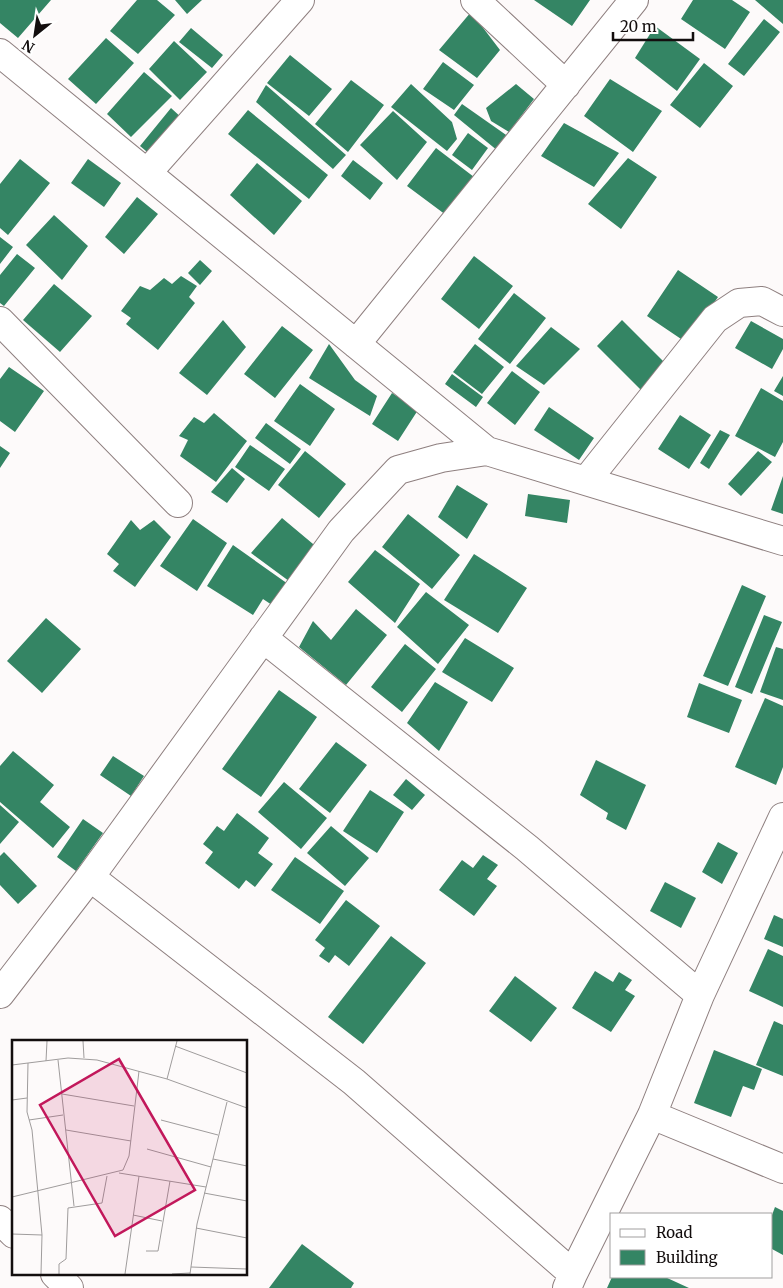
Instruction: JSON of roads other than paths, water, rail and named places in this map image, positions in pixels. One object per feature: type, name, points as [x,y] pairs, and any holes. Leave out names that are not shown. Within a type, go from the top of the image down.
[{"type":"street","points":[[147,173],[300,0]]},
{"type":"street","points":[[475,0],[566,85]]},
{"type":"street","points":[[356,344],[634,0]]},
{"type":"street","points":[[0,53],[487,451],[783,541]]},
{"type":"street","points":[[586,481],[715,319],[739,303],[762,301],[783,312]]},
{"type":"street","points":[[0,321],[178,503]]},
{"type":"street","points":[[0,994],[90,877],[341,532],[398,470],[441,458],[487,451]]},
{"type":"street","points":[[263,638],[526,848],[700,995]]},
{"type":"street","points":[[90,877],[354,1082],[570,1281],[652,1115],[700,995],[783,817]]},
{"type":"street","points":[[652,1115],[783,1169]]},
{"type":"street","points":[[0,1220],[12,1232]]},
{"type":"street","points":[[57,1276],[69,1288]]}]
